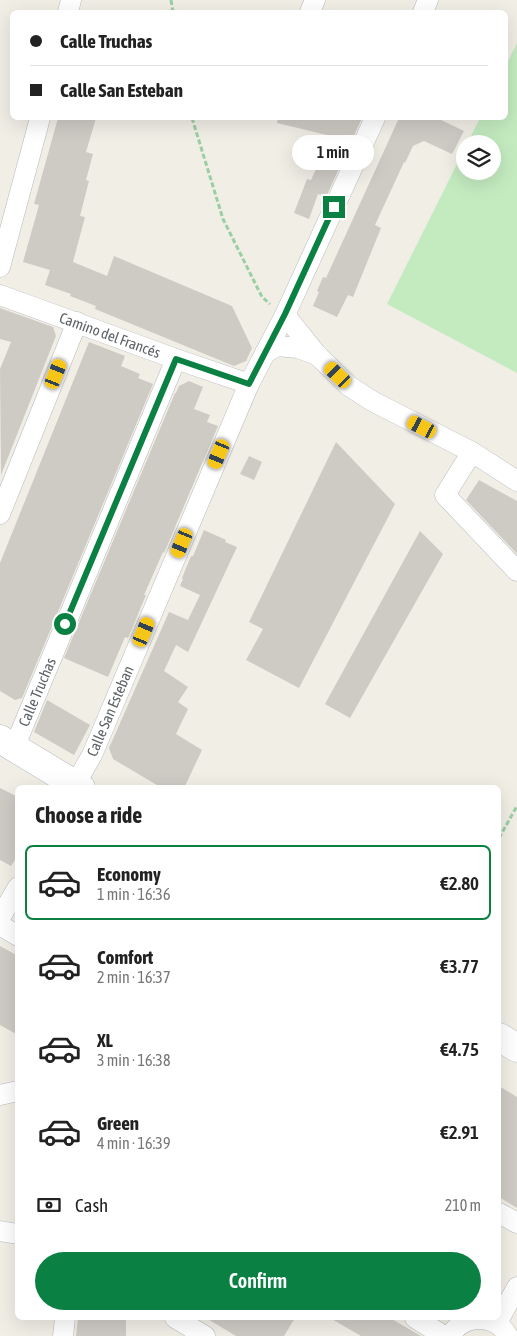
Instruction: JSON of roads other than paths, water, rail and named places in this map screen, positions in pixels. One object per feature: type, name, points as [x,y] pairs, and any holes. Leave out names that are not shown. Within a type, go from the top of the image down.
[{"type":"main road","points":[[7,744],[74,785]]},
{"type":"main road","points":[[501,1038],[517,1048]]},
{"type":"street","points":[[0,267],[39,120]]},
{"type":"street","name":"Calle San Esteban","points":[[77,785],[92,756],[249,384],[285,314],[374,120]]},
{"type":"street","name":"Camino del Francés","points":[[0,295],[249,384]]},
{"type":"street","points":[[285,314],[318,355],[349,386],[372,401],[472,452],[517,481]]},
{"type":"street","points":[[0,514],[77,322]]},
{"type":"street","points":[[265,353],[277,346],[298,348],[318,355]]},
{"type":"street","name":"Calle Truchas","points":[[7,744],[176,359]]},
{"type":"street","points":[[472,452],[444,495],[517,571]]},
{"type":"street","points":[[0,918],[15,892]]},
{"type":"street","points":[[0,925],[15,934]]},
{"type":"street","points":[[0,1095],[15,1092]]},
{"type":"street","points":[[501,1214],[517,1223]]},
{"type":"street","points":[[0,1231],[15,1234]]},
{"type":"street","points":[[486,1320],[503,1330],[517,1287]]},
{"type":"street","points":[[63,1336],[65,1320]]},
{"type":"street","points":[[178,1320],[205,1336]]},
{"type":"street","points":[[418,1320],[444,1336]]},
{"type":"street","points":[[450,1336],[453,1330],[470,1320]]}]
